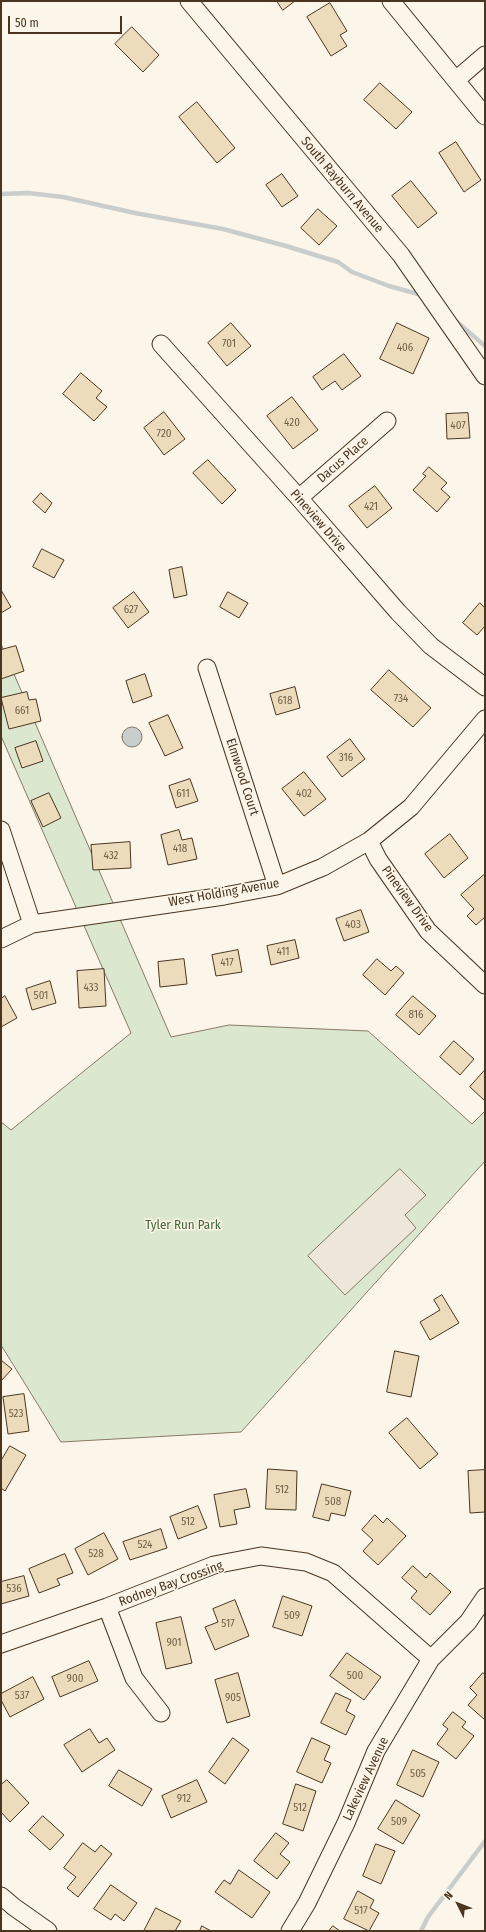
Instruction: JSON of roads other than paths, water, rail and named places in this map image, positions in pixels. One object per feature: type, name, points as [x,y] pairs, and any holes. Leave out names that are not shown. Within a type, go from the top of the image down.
[{"type":"street","name":"South Rayburn Avenue","points":[[189,1],[401,255],[485,376]]},
{"type":"street","points":[[391,1],[485,116]]},
{"type":"street","points":[[456,80],[485,55]]},
{"type":"street","name":"Pineview Drive","points":[[161,344],[299,498],[398,612],[431,646],[485,687]]},
{"type":"street","name":"Dacus Place","points":[[299,498],[387,421]]},
{"type":"street","name":"Elmwood Court","points":[[207,668],[276,886]]},
{"type":"street","name":"West Holding Avenue","points":[[1,939],[32,924],[224,896],[276,886],[323,867],[369,841],[412,807],[485,718]]},
{"type":"street","points":[[1,830],[32,924]]},
{"type":"street","name":"Pineview Drive","points":[[369,841],[378,859],[428,931],[485,985]]},
{"type":"street","name":"Rodney Bay Crossing","points":[[1,1644],[107,1607],[214,1565],[261,1556],[306,1562],[333,1574],[431,1659]]},
{"type":"street","name":"Lakeview Avenue","points":[[290,1931],[307,1903],[342,1830],[376,1751],[431,1659],[468,1622],[485,1597]]},
{"type":"street","points":[[107,1607],[134,1678],[161,1713]]},
{"type":"street","points":[[1,1896],[48,1931]]},
{"type":"waterway","points":[[1,194],[28,193],[63,197],[135,213],[223,229],[338,262],[352,272],[389,286],[418,294]]},
{"type":"waterway","points":[[456,321],[485,346]]},
{"type":"waterway","points":[[421,1931],[428,1917],[485,1841]]},
{"type":"park label","name":"Tyler Run Park","points":[[183,1225]]}]
